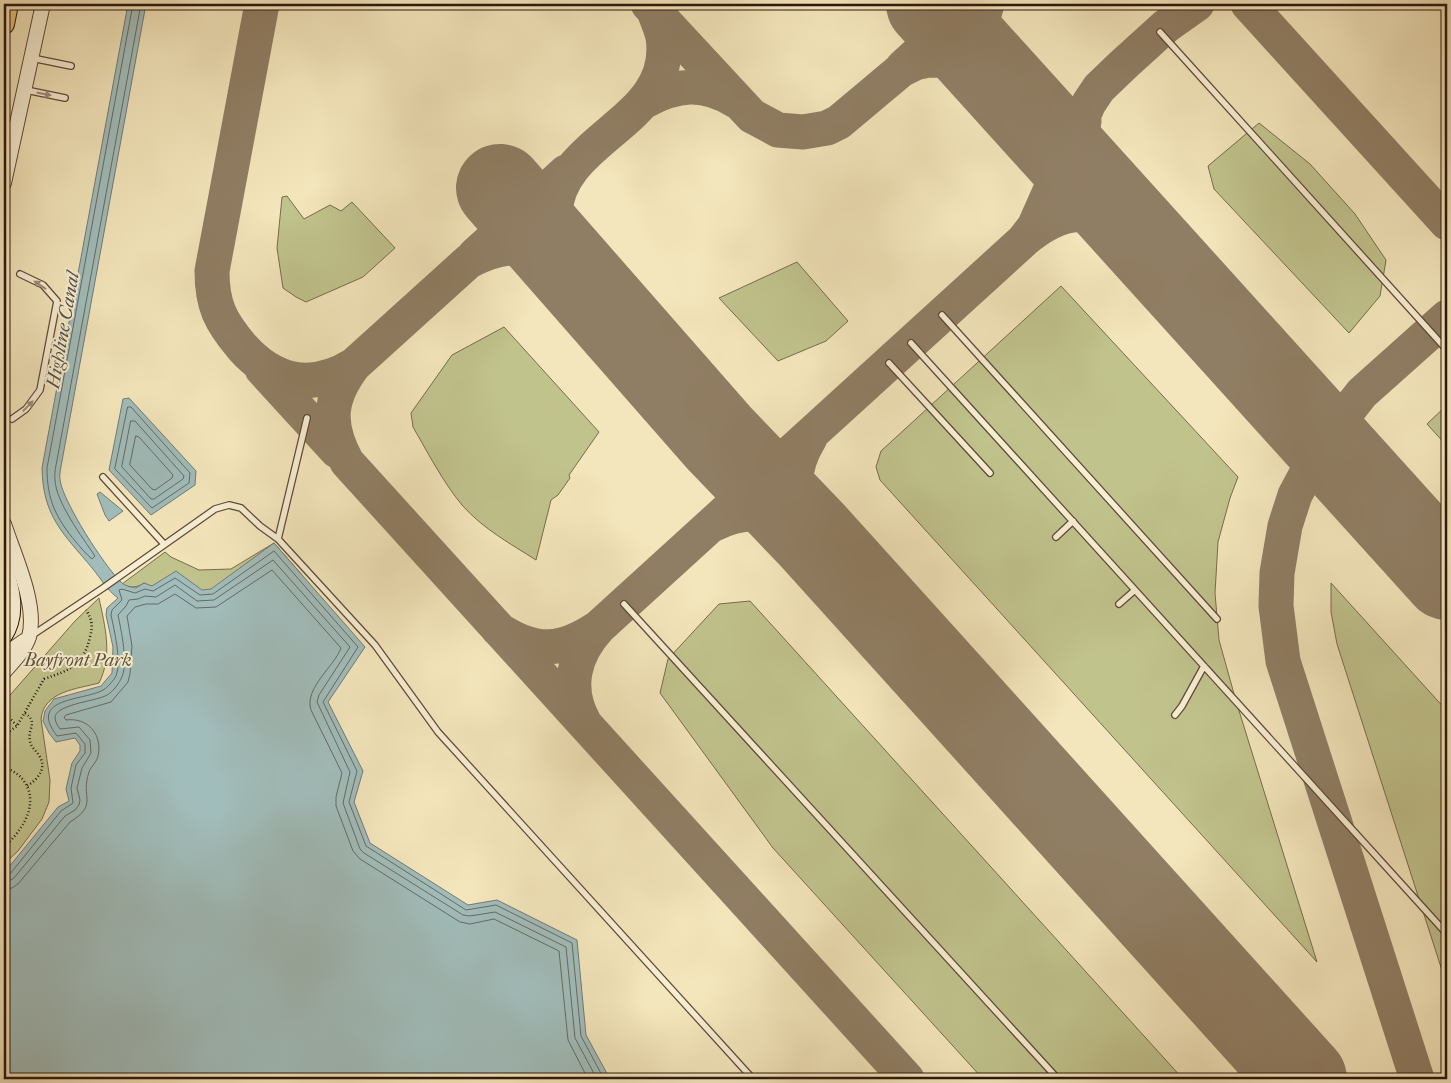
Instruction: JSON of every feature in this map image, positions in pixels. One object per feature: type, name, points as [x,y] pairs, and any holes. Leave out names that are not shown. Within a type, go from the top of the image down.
[{"type":"highway","points":[[4,24],[8,4]]},
{"type":"main road","points":[[4,564],[12,587],[12,616],[4,637]]},
{"type":"street","points":[[4,183],[43,4]]},
{"type":"street","points":[[4,524],[27,592],[30,618],[29,637],[19,655],[4,672]]},
{"type":"street","points":[[4,656],[29,637]]},
{"type":"lane","points":[[1160,32],[1447,350]]},
{"type":"lane","points":[[31,57],[71,66]]},
{"type":"lane","points":[[24,90],[65,98]]},
{"type":"lane","points":[[12,419],[26,409],[40,390],[56,301],[43,285],[20,274]]},
{"type":"lane","points":[[942,316],[1217,619]]},
{"type":"lane","points":[[912,343],[1447,934]]},
{"type":"lane","points":[[889,363],[990,473]]},
{"type":"lane","points":[[278,539],[307,418]]},
{"type":"lane","points":[[103,477],[164,544]]},
{"type":"lane","points":[[29,637],[103,588],[215,509],[229,505],[241,508],[260,526],[278,539],[375,645],[438,732],[753,1079]]},
{"type":"lane","points":[[1056,537],[1073,522]]},
{"type":"lane","points":[[1119,604],[1135,590]]},
{"type":"lane","points":[[624,604],[1058,1079]]},
{"type":"lane","points":[[1175,715],[1204,666]]},
{"type":"path","points":[[4,736],[17,726],[44,679],[65,672],[82,659],[87,651],[92,628],[91,618],[86,609]]},
{"type":"path","points":[[4,712],[17,726]]},
{"type":"path","points":[[25,713],[32,722],[29,738],[30,744],[40,758],[42,768],[37,779],[27,786]]},
{"type":"path","points":[[4,768],[15,772],[27,786],[31,802],[22,827],[4,847]]},
{"type":"green space","points":[[1259,123],[1310,164],[1355,214],[1386,260],[1380,296],[1349,333],[1214,189],[1208,166]]},
{"type":"green space","points":[[287,196],[304,219],[330,205],[341,211],[352,202],[395,248],[363,277],[306,302],[283,288],[277,248],[282,197]]},
{"type":"green space","points":[[797,262],[848,321],[826,341],[778,361],[719,298]]},
{"type":"green space","points":[[1061,286],[1238,477],[1218,542],[1215,593],[1219,640],[1317,962],[880,480],[876,467],[881,451]]},
{"type":"green space","points":[[504,327],[599,432],[569,475],[570,478],[558,495],[551,500],[536,560],[488,529],[462,505],[442,477],[413,427],[411,413],[452,355]]},
{"type":"green space","points":[[1447,405],[1447,446],[1427,424]]},
{"type":"green space","points":[[274,543],[302,575],[213,598],[152,587],[144,583],[133,587],[122,584],[165,552],[171,557],[199,570],[231,569]]},
{"type":"green space","points":[[1331,583],[1447,711],[1447,986],[1337,644],[1331,612]]},
{"type":"green space","name":"Bayfront Park","points":[[99,598],[107,641],[106,662],[103,672],[99,683],[63,693],[48,702],[43,710],[41,719],[50,780],[49,802],[42,819],[18,851],[4,864],[4,702],[75,621]]},
{"type":"green space","points":[[750,601],[1183,1079],[983,1079],[773,848],[660,693],[668,659],[719,604]]},
{"type":"water","points":[[128,4],[146,4],[60,471],[63,490],[76,518],[95,549],[121,582],[134,588],[144,583],[152,586],[176,571],[202,590],[211,589],[274,543],[365,647],[328,702],[363,771],[354,802],[370,843],[468,905],[497,900],[577,940],[586,1035],[610,1079],[4,1079],[4,873],[58,807],[69,801],[66,789],[72,763],[80,751],[80,745],[75,738],[56,742],[43,721],[45,711],[54,699],[101,686],[112,673],[113,647],[106,615],[107,608],[118,598],[107,588],[57,523],[46,499],[42,468]]},
{"type":"water","points":[[129,398],[196,471],[195,485],[151,515],[109,470],[123,399]]},
{"type":"water","points":[[100,492],[123,511],[109,521],[97,494]]},
{"type":"taxiway","points":[[262,4],[212,271],[212,283],[219,312],[234,338],[254,359],[267,369],[294,379],[309,380],[323,378],[354,365],[469,261],[484,254],[497,250],[520,248],[542,254],[569,266]]},
{"type":"taxiway","points":[[648,4],[752,116],[778,130],[803,132],[827,128],[839,122],[901,70],[915,63],[929,60],[960,61],[974,67],[1002,85]]},
{"type":"taxiway","points":[[903,67],[972,4]]},
{"type":"taxiway","points":[[987,4],[984,15],[983,36],[988,56],[1002,85]]},
{"type":"taxiway","points":[[498,629],[525,643],[549,647],[573,641],[599,627],[1023,241],[1034,227],[1089,103],[1099,88],[1166,26],[1197,4]]},
{"type":"taxiway","points":[[1248,4],[1447,223]]},
{"type":"taxiway","points":[[569,266],[559,241],[555,222],[560,188],[574,166],[635,111],[652,90],[662,66],[663,37],[654,11]]},
{"type":"taxiway","points":[[645,101],[668,91],[690,87],[712,90],[736,101]]},
{"type":"taxiway","points":[[1084,121],[1082,140],[1084,156],[1090,172],[1098,186],[1142,240]]},
{"type":"taxiway","points":[[475,255],[566,172]]},
{"type":"taxiway","points":[[1024,240],[1052,221],[1078,215],[1105,219],[1135,235]]},
{"type":"taxiway","points":[[1417,1079],[1283,661],[1276,606],[1277,573],[1285,526],[1295,495],[1324,441],[1362,393],[1447,317]]},
{"type":"taxiway","points":[[354,365],[339,389],[333,412],[336,436],[347,462],[907,1079]]},
{"type":"taxiway","points":[[262,369],[337,451]]},
{"type":"taxiway","points":[[810,438],[799,462],[796,488],[800,510],[812,535]]},
{"type":"taxiway","points":[[714,524],[741,515],[764,515],[788,522],[812,535]]},
{"type":"taxiway","points":[[584,722],[575,697],[575,672],[583,648],[599,627]]},
{"type":"runway","points":[[930,4],[1447,576]]},
{"type":"runway","points":[[500,188],[719,438],[812,535],[1303,1079]]},
{"type":"water label","name":"Highline Canal","points":[[62,330]]}]
